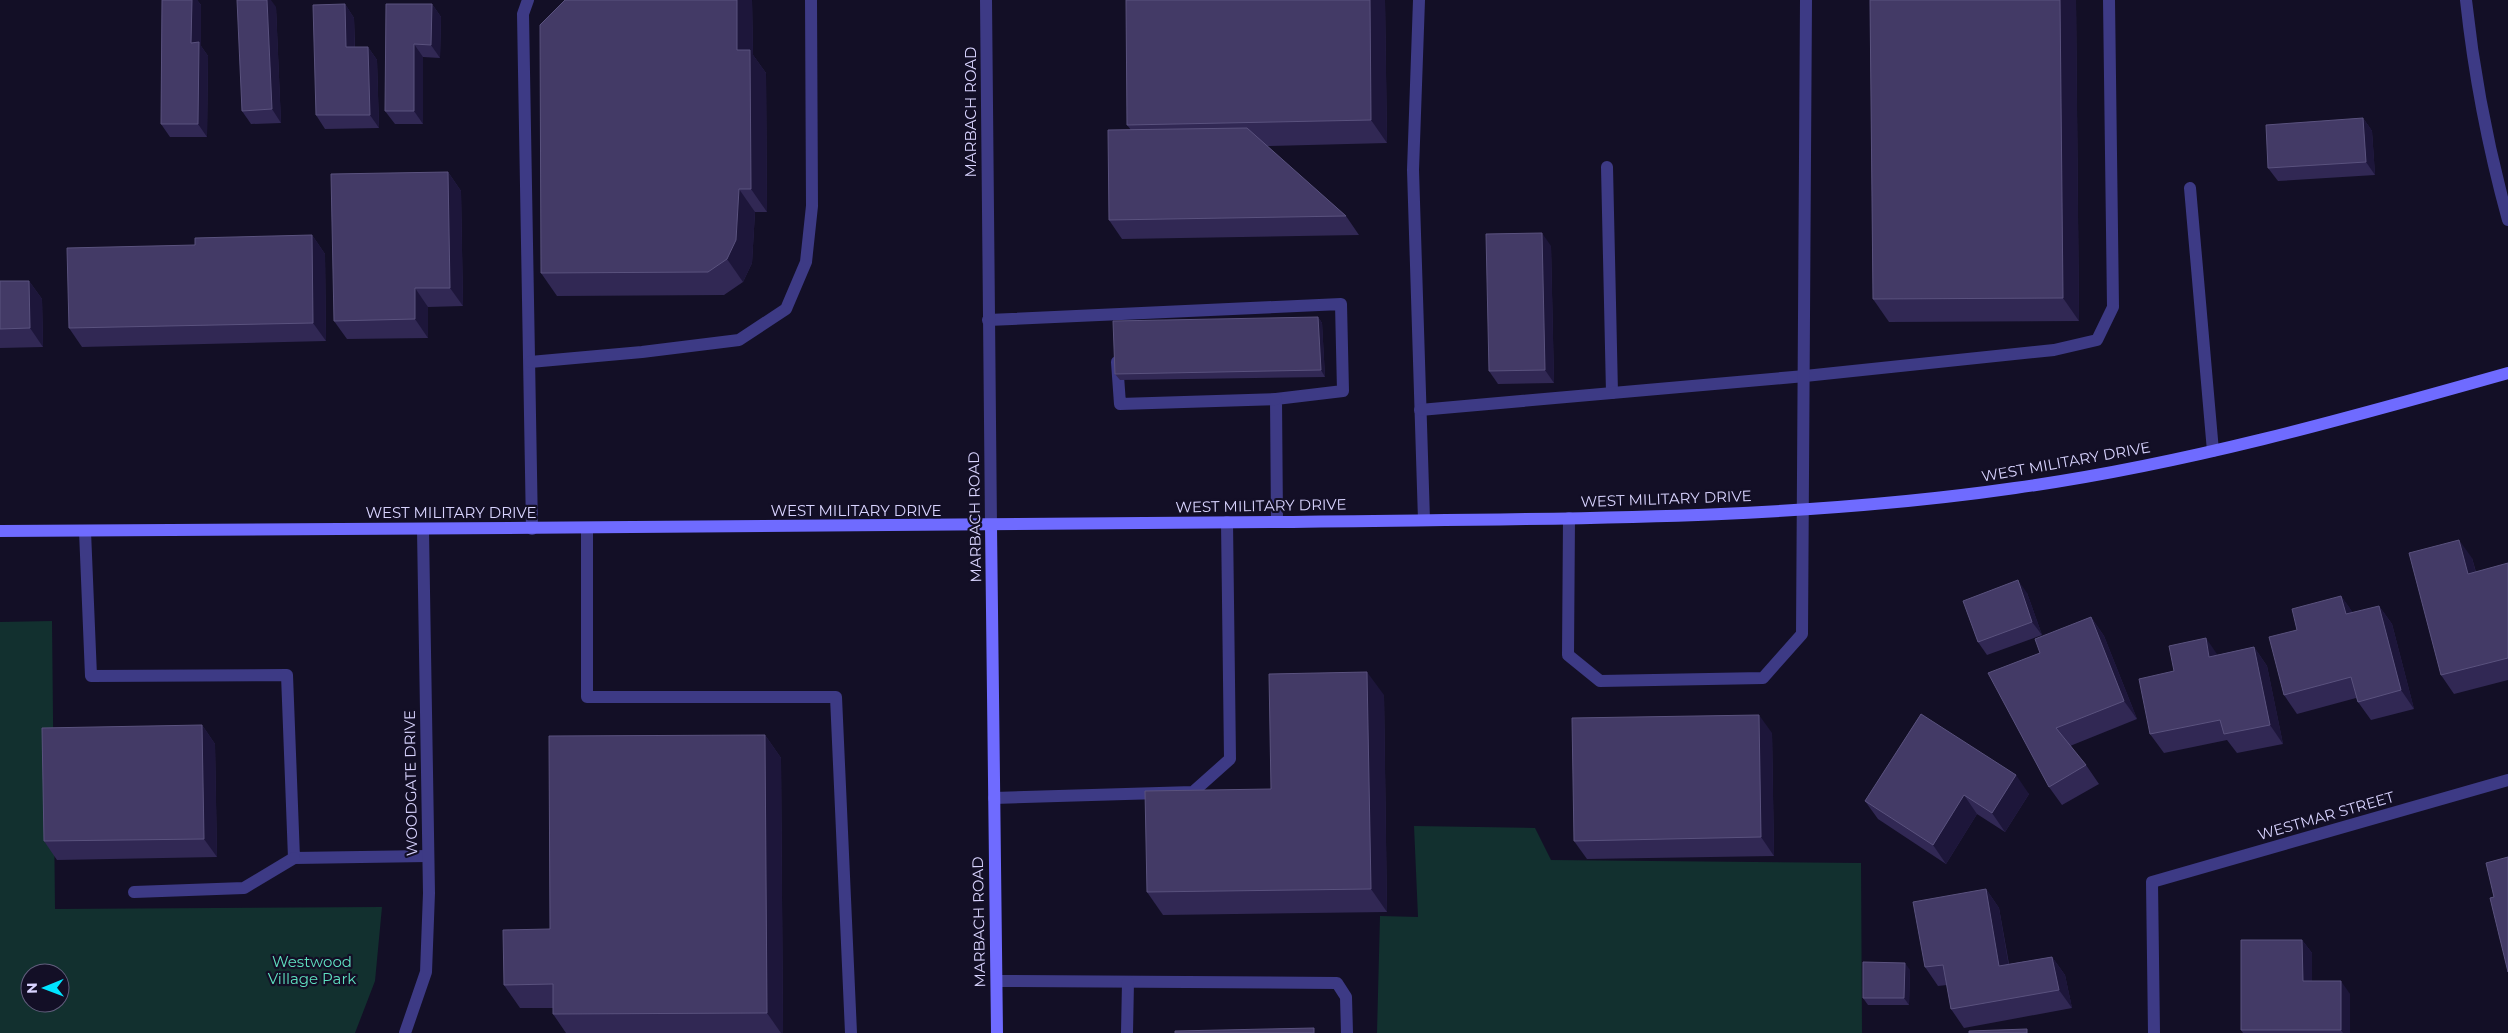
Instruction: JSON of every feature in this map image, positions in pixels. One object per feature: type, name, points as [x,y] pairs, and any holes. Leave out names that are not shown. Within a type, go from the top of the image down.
[{"type":"main road","name":"WEST MILITARY DRIVE","points":[[0,531],[991,526],[1569,518],[1705,515],[1803,509],[1944,498],[2017,488],[2121,470],[2213,451],[2340,419],[2508,373]]},
{"type":"main road","name":"MARBACH ROAD","points":[[991,526],[997,1033]]},
{"type":"street","points":[[528,0],[523,14],[532,529]]},
{"type":"street","points":[[530,362],[642,352],[739,340],[786,309],[806,262],[812,206],[811,0]]},
{"type":"street","name":"MARBACH ROAD","points":[[986,0],[991,526]]},
{"type":"street","points":[[1419,0],[1413,170],[1424,520]]},
{"type":"street","points":[[1569,518],[1568,656],[1600,681],[1763,678],[1802,634],[1806,0]]},
{"type":"street","points":[[1420,410],[1805,376],[2054,350],[2098,340],[2113,306],[2109,0]]},
{"type":"street","points":[[2466,0],[2472,62],[2490,155],[2508,220]]},
{"type":"street","points":[[1608,167],[1612,393]]},
{"type":"street","points":[[2190,188],[2213,451]]},
{"type":"street","points":[[988,320],[1114,320],[1341,304],[1343,391],[1276,399],[1120,404],[1116,344]]},
{"type":"street","points":[[1276,399],[1277,522]]},
{"type":"street","points":[[994,798],[1193,792],[1230,759],[1227,522]]},
{"type":"street","points":[[587,529],[587,697],[836,697],[851,1033]]},
{"type":"street","name":"WOODGATE DRIVE","points":[[405,1033],[426,972],[428,856],[423,530]]},
{"type":"street","points":[[85,531],[91,676],[287,675],[294,858]]},
{"type":"street","name":"WESTMAR STREET","points":[[2154,1033],[2152,882],[2508,780]]},
{"type":"street","points":[[134,892],[244,888],[294,858],[428,856]]},
{"type":"street","points":[[996,981],[1337,984],[1346,997],[1347,1033]]},
{"type":"street","points":[[1126,1033],[1128,982]]},
{"type":"green space","name":"Westwood Village Park","points":[[52,621],[55,909],[382,907],[375,981],[355,1033],[0,1033],[0,622]]},
{"type":"green space","points":[[1414,826],[1535,828],[1551,860],[1861,863],[1862,1033],[1377,1033],[1380,916],[1418,917]]},
{"type":"building","points":[[162,0],[192,0],[191,43],[199,42],[198,124],[161,124]]},
{"type":"building","points":[[237,0],[267,0],[272,109],[242,111]]},
{"type":"building","points":[[565,0],[737,0],[737,50],[750,50],[751,189],[739,189],[736,240],[727,259],[708,272],[541,273],[540,25]]},
{"type":"building","points":[[1126,0],[1370,0],[1371,120],[1127,125]]},
{"type":"building","points":[[1870,0],[2060,0],[2063,298],[1873,299]]},
{"type":"building","points":[[345,4],[346,47],[368,47],[370,115],[316,115],[313,5]]},
{"type":"building","points":[[386,4],[432,4],[431,45],[414,44],[414,111],[385,111]]},
{"type":"building","points":[[2363,118],[2366,162],[2268,168],[2266,125]]},
{"type":"building","points":[[1247,128],[1346,216],[1109,220],[1108,130]]},
{"type":"building","points":[[448,172],[450,288],[415,288],[415,319],[334,321],[331,174]]},
{"type":"building","points":[[1542,233],[1545,370],[1489,371],[1486,234]]},
{"type":"building","points":[[312,235],[313,323],[69,328],[67,248],[195,245],[195,238]]},
{"type":"building","points":[[0,281],[29,281],[30,328],[0,329]]},
{"type":"building","points":[[1318,317],[1321,370],[1115,374],[1113,321]]},
{"type":"building","points":[[2459,540],[2468,574],[2508,563],[2508,658],[2441,675],[2409,553]]},
{"type":"building","points":[[2018,580],[2032,622],[1978,642],[1963,601]]},
{"type":"building","points":[[2341,596],[2346,614],[2379,606],[2401,690],[2358,702],[2351,677],[2284,695],[2269,637],[2297,630],[2292,609]]},
{"type":"building","points":[[2091,617],[2124,701],[2056,728],[2086,765],[2049,787],[1988,673],[2040,653],[2035,639]]},
{"type":"building","points":[[2206,638],[2209,657],[2254,647],[2270,725],[2224,734],[2220,720],[2150,734],[2139,679],[2174,671],[2169,646]]},
{"type":"building","points":[[1367,672],[1371,889],[1147,892],[1145,791],[1271,789],[1269,674]]},
{"type":"building","points":[[1921,714],[2016,775],[1992,813],[1964,795],[1933,845],[1865,801]]},
{"type":"building","points":[[1759,715],[1761,837],[1574,841],[1572,718]]},
{"type":"building","points":[[202,725],[204,839],[44,841],[42,728]]},
{"type":"building","points":[[765,735],[767,1013],[553,1014],[553,984],[504,985],[503,930],[550,929],[549,736]]},
{"type":"building","points":[[2508,857],[2508,972],[2490,898],[2494,897],[2486,863]]},
{"type":"building","points":[[1986,889],[1999,966],[2052,957],[2059,990],[1951,1009],[1943,965],[1925,967],[1913,902]]},
{"type":"building","points":[[2241,940],[2302,940],[2303,981],[2341,981],[2341,1030],[2241,1030]]},
{"type":"building","points":[[1863,962],[1905,963],[1904,998],[1863,998]]},
{"type":"building","points":[[1314,1028],[1314,1033],[1175,1033],[1175,1031]]},
{"type":"building","points":[[2027,1029],[2027,1033],[1969,1033],[1969,1031]]}]
